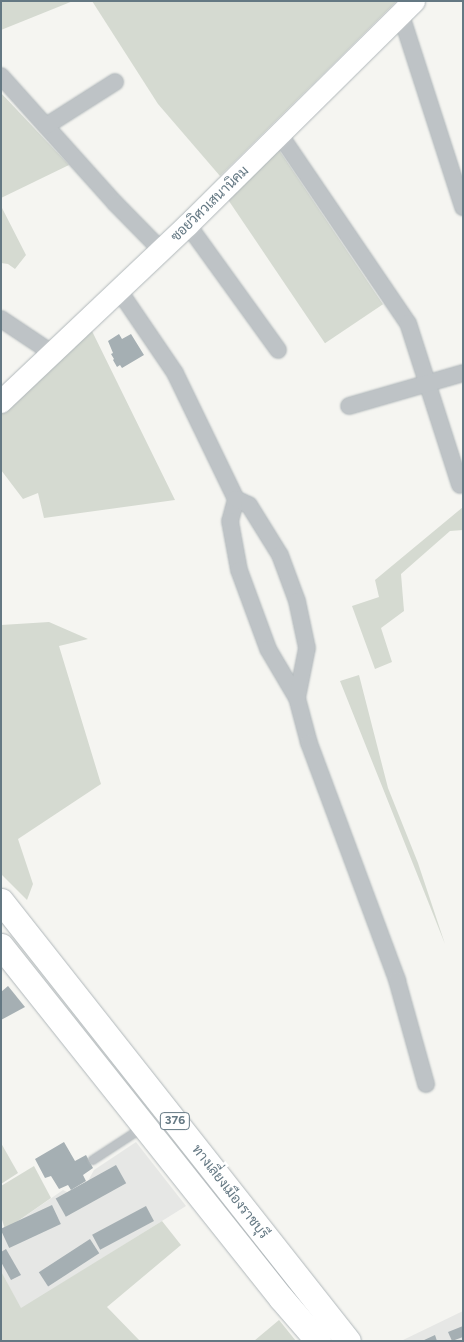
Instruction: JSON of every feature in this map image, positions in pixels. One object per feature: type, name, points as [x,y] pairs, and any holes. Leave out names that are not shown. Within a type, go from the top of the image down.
[{"type":"main road","name":"ทางเลี่ยงเมืองราชบุรี","points":[[1,901],[329,1336]]},
{"type":"main road","name":"ทางเลี่ยงเมืองราชบุรี","points":[[5,958],[144,1126],[281,1298],[329,1336]]},
{"type":"street","name":"ซอยวิศวเสนานิคม","points":[[1,402],[120,292],[407,8]]},
{"type":"street","points":[[407,8],[463,207]]},
{"type":"street","points":[[1,76],[162,251]]},
{"type":"street","points":[[46,126],[115,82]]},
{"type":"street","points":[[280,135],[408,323],[460,485]]},
{"type":"street","points":[[188,225],[278,350]]},
{"type":"street","points":[[120,292],[175,373],[236,499],[249,505],[275,547],[297,601],[307,648],[297,698]]},
{"type":"street","points":[[1,319],[52,353]]},
{"type":"street","points":[[349,406],[463,373]]},
{"type":"street","points":[[236,499],[230,521],[239,570],[268,649],[297,698],[309,743],[397,980],[426,1084]]},
{"type":"lane","points":[[93,1160],[144,1126]]},
{"type":"shaded area","points":[[1,1],[73,1],[1,30]]},
{"type":"shaded area","points":[[92,1],[397,1],[220,176],[158,104]]},
{"type":"shaded area","points":[[1,93],[69,165],[1,198]]},
{"type":"shaded area","points":[[279,150],[383,304],[325,343],[221,189]]},
{"type":"shaded area","points":[[1,206],[26,255],[15,269],[8,264],[1,263]]},
{"type":"shaded area","points":[[90,327],[175,500],[44,518],[38,493],[23,499],[1,470],[1,412]]},
{"type":"shaded area","points":[[463,507],[463,530],[450,531],[401,574],[404,611],[381,628],[392,662],[375,669],[352,606],[379,597],[375,580]]},
{"type":"shaded area","points":[[49,622],[88,639],[59,646],[101,784],[18,839],[33,884],[27,900],[1,874],[1,625]]},
{"type":"shaded area","points":[[359,675],[388,788],[418,863],[445,944],[340,681]]},
{"type":"shaded area","points":[[136,1142],[186,1206],[21,1309],[1,1271],[1,1233],[63,1190],[69,1193],[88,1181],[94,1170]]},
{"type":"shaded area","points":[[1,1143],[18,1173],[1,1184]]},
{"type":"shaded area","points":[[34,1166],[51,1198],[5,1230],[1,1216],[1,1186]]},
{"type":"shaded area","points":[[162,1221],[181,1245],[107,1307],[140,1341],[1,1341],[1,1271],[21,1308]]},
{"type":"shaded area","points":[[463,1311],[463,1341],[401,1341]]},
{"type":"shaded area","points":[[279,1320],[296,1341],[254,1341]]},
{"type":"building","points":[[119,334],[122,339],[131,334],[144,355],[122,368],[120,365],[117,367],[113,360],[111,354],[113,353],[108,341]]},
{"type":"building","points":[[8,986],[25,1007],[1,1020],[1,992]]},
{"type":"building","points":[[64,1142],[75,1161],[86,1155],[93,1168],[83,1175],[86,1181],[71,1190],[68,1185],[59,1189],[51,1176],[45,1178],[35,1159]]},
{"type":"building","points":[[116,1165],[126,1183],[66,1217],[56,1198]]},
{"type":"building","points":[[52,1205],[61,1224],[9,1248],[1,1229]]},
{"type":"building","points":[[146,1206],[154,1221],[100,1250],[92,1235]]},
{"type":"building","points":[[90,1239],[99,1253],[48,1286],[39,1272]]},
{"type":"building","points":[[6,1249],[21,1275],[11,1280],[1,1262],[1,1252]]},
{"type":"building","points":[[463,1326],[463,1337],[452,1341],[448,1332]]},
{"type":"building","points":[[435,1335],[437,1341],[422,1341]]}]
